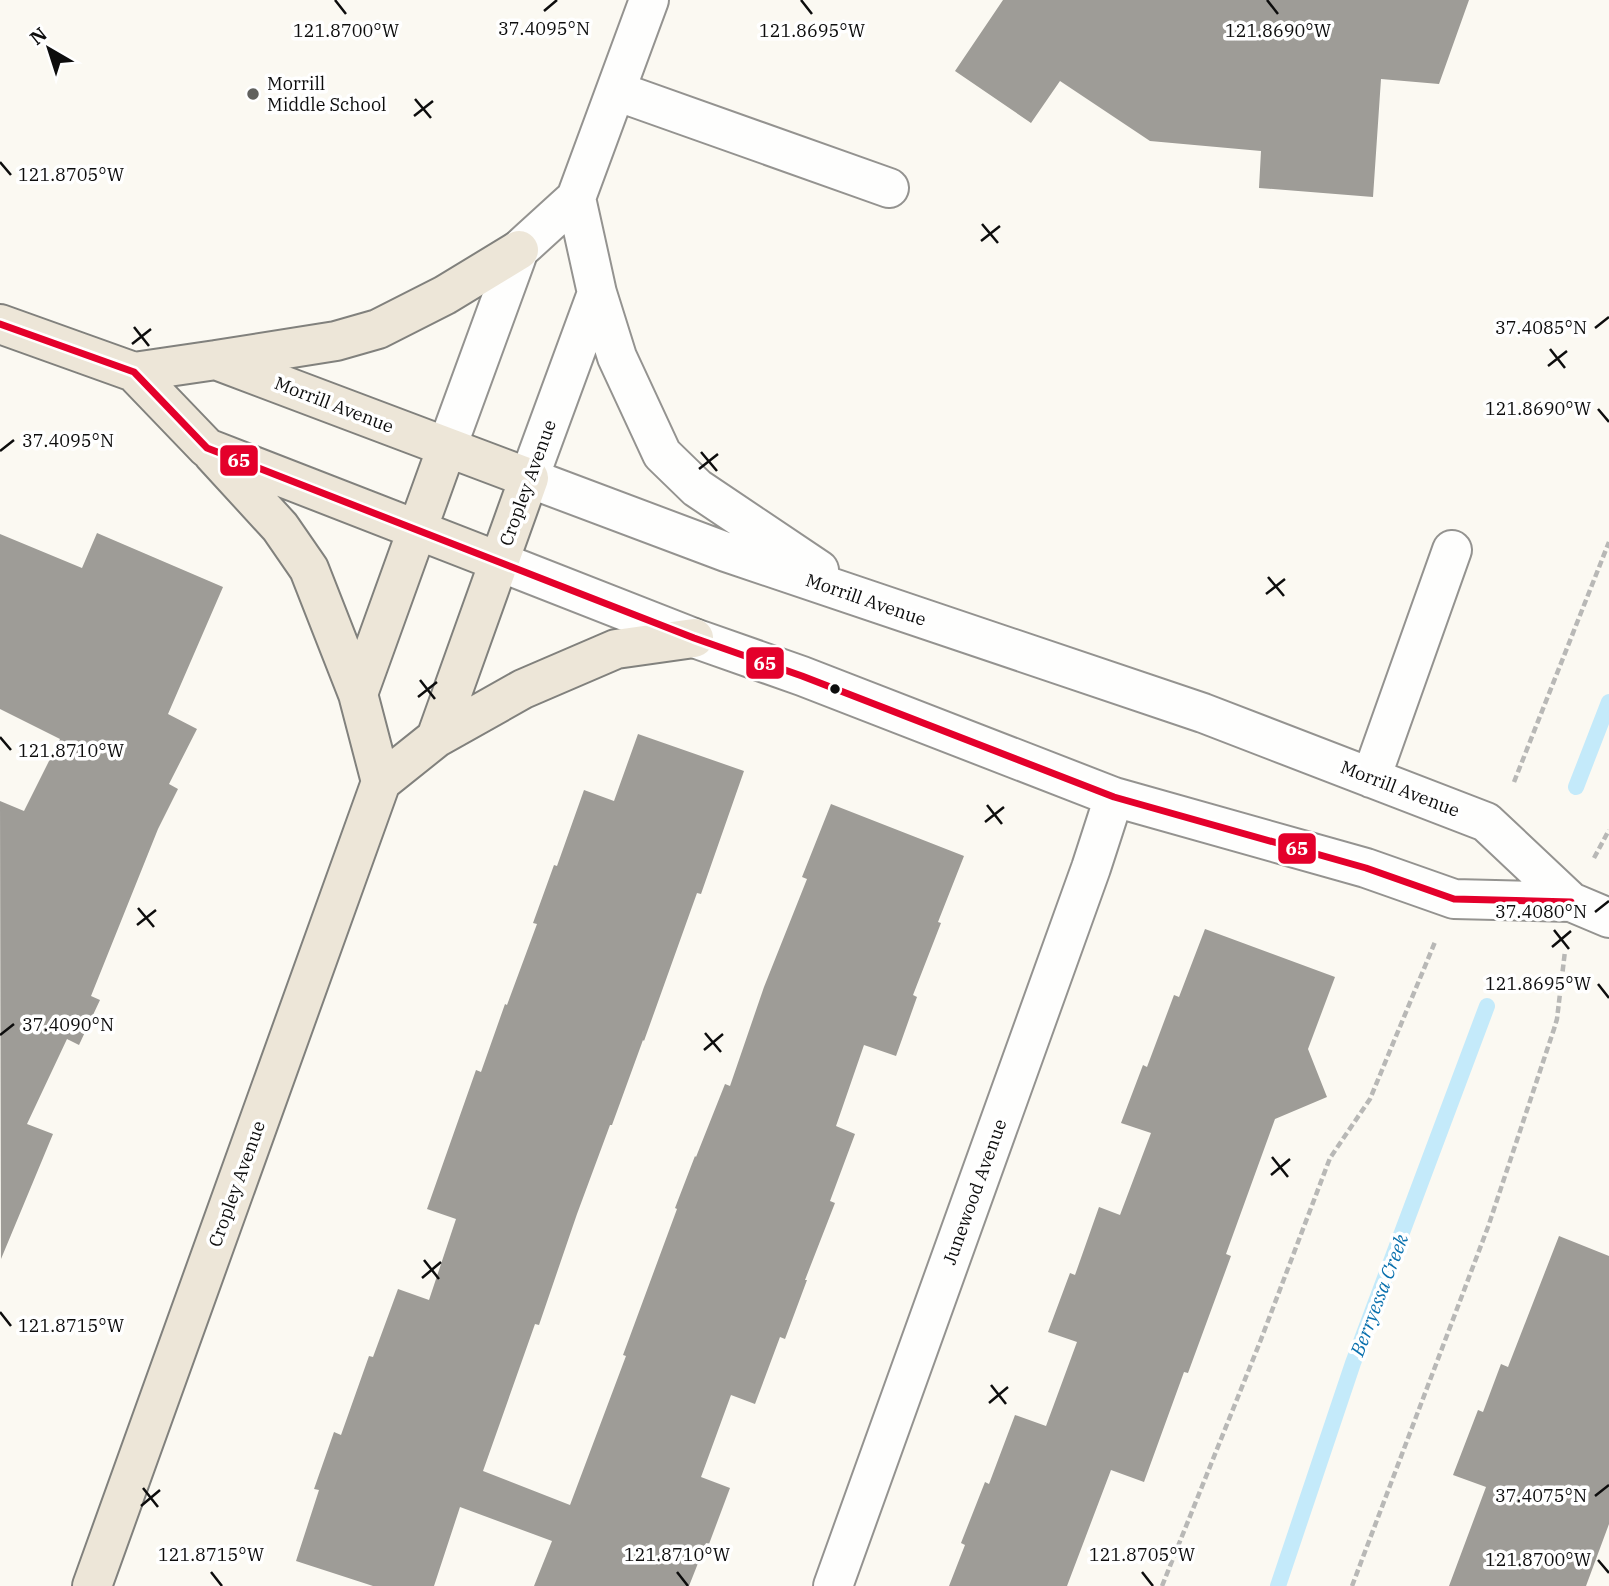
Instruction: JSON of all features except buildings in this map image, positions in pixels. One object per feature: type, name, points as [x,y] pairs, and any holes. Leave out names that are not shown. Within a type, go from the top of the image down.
[{"type":"main road","points":[[216,360],[336,341],[378,329],[446,295],[519,250]]},
{"type":"main road","name":"Morrill Avenue","points":[[0,324],[134,372],[206,448],[499,562]]},
{"type":"main road","name":"Morrill Avenue","points":[[134,372],[216,360],[530,478]]},
{"type":"main road","points":[[358,694],[447,447]]},
{"type":"main road","points":[[206,448],[280,527],[309,569],[358,694],[381,782],[436,738],[523,690],[616,649],[694,638]]},
{"type":"main road","name":"Cropley Avenue","points":[[436,738],[530,478]]},
{"type":"main road","name":"Cropley Avenue","points":[[92,1586],[381,782]]},
{"type":"street","points":[[447,447],[519,250],[576,198],[649,0]]},
{"type":"street","points":[[615,91],[888,187]]},
{"type":"street","points":[[576,198],[597,293],[617,357],[662,454],[696,488],[861,599]]},
{"type":"street","name":"Cropley Avenue","points":[[530,478],[597,293]]},
{"type":"street","name":"Morrill Avenue","points":[[530,478],[726,552],[1203,713],[1486,822],[1571,902],[1609,918]]},
{"type":"street","points":[[1371,778],[1452,550]]},
{"type":"street","name":"Morrill Avenue","points":[[499,562],[1114,797],[1366,868],[1454,899],[1571,902]]},
{"type":"street","name":"Junewood Avenue","points":[[833,1586],[1091,869],[1114,797]]},
{"type":"path","points":[[1486,822],[1514,784],[1609,542]]},
{"type":"path","points":[[1352,1586],[1488,1227],[1557,1019],[1571,902],[1609,830]]},
{"type":"path","points":[[1162,1586],[1255,1355],[1330,1158],[1370,1099],[1454,899]]},
{"type":"waterway","name":"Berryessa Creek","points":[[1576,787],[1609,702]]},
{"type":"waterway","name":"Berryessa Creek","points":[[1278,1586],[1353,1363],[1487,1006]]},
{"type":"transit line","name":"65","points":[[0,324],[134,372],[207,448],[694,638],[802,676],[1114,797],[1366,868],[1454,899],[1571,902]]},
{"type":"place","name":"Morrill Middle School","points":[[253,94]]}]
